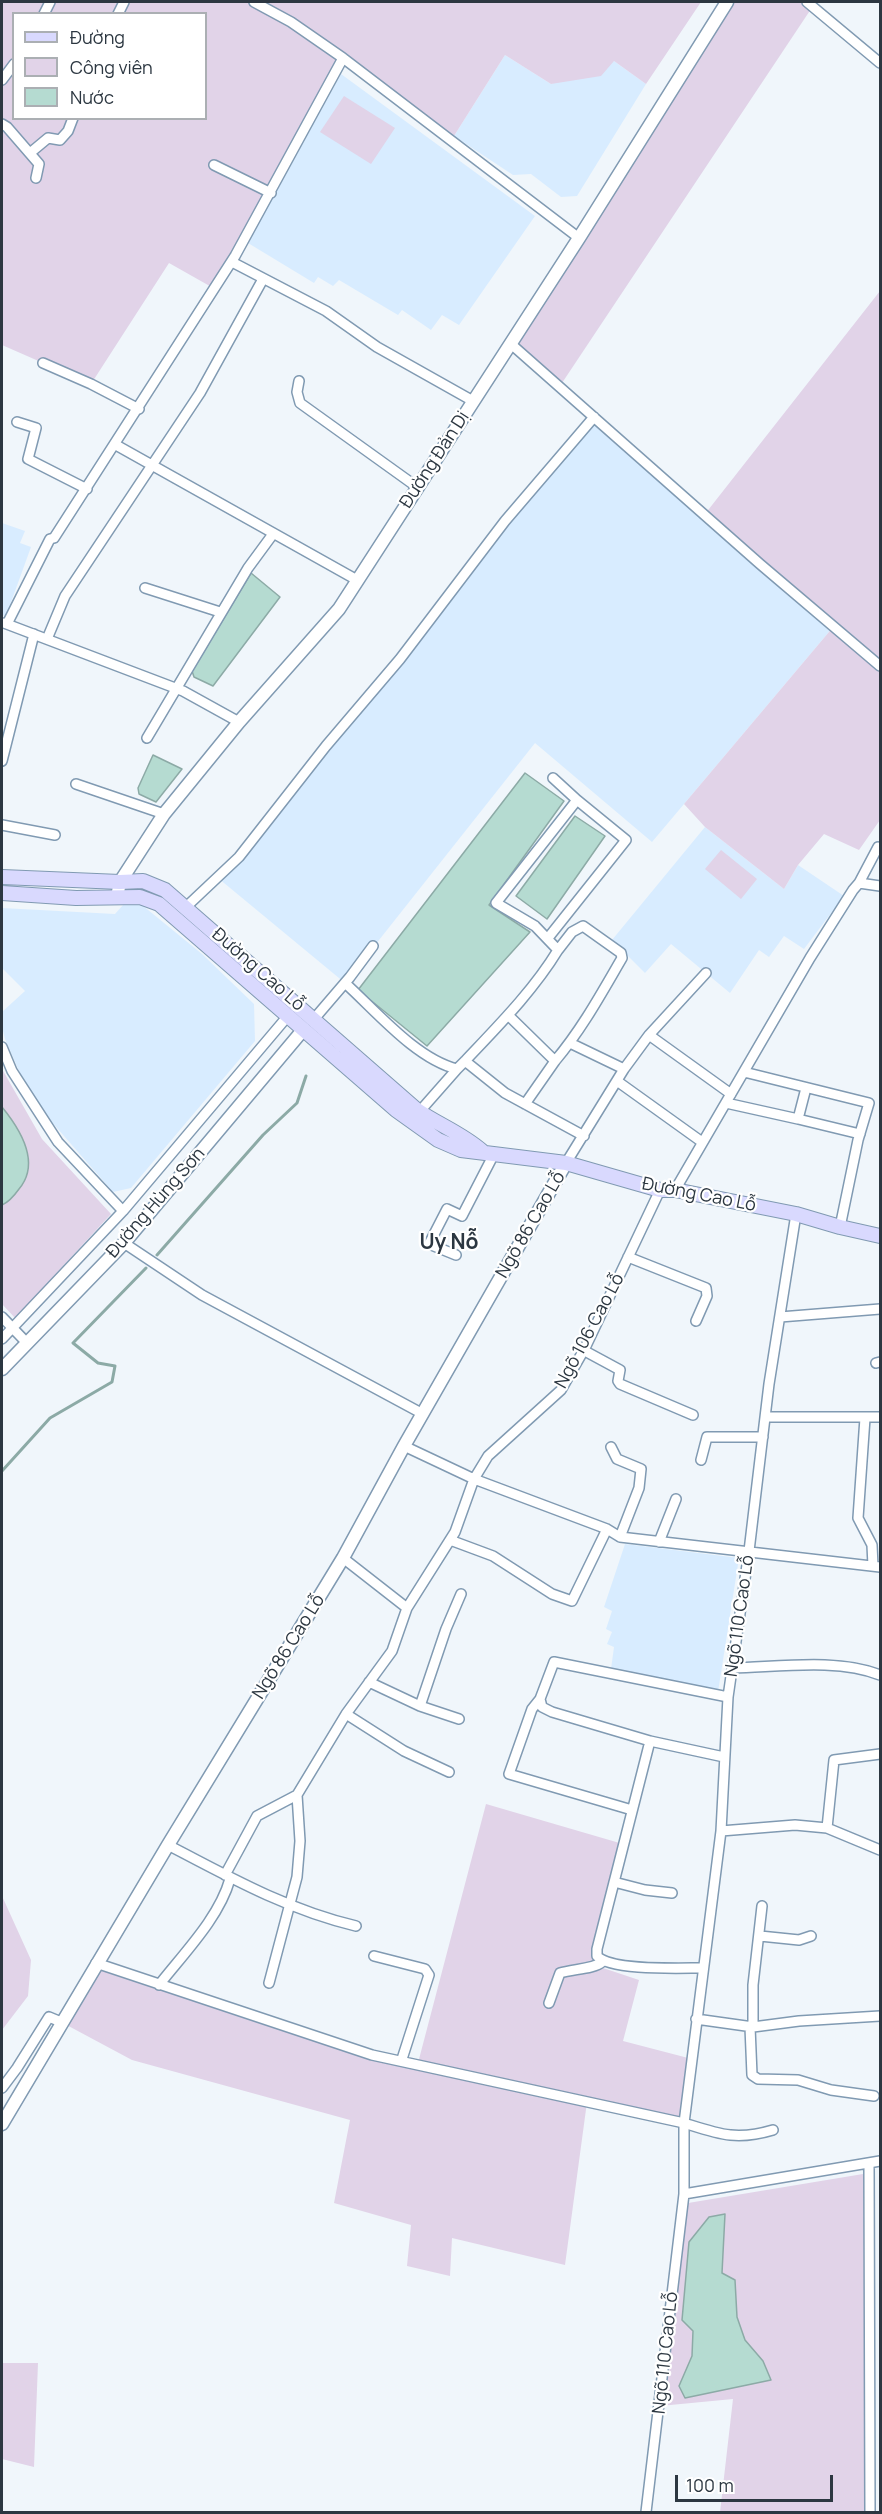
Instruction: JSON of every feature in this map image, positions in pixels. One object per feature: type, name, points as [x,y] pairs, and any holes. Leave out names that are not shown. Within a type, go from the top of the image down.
[{"type":"main road","name":"Đường Cao Lỗ","points":[[2,877],[120,882],[143,880],[154,884],[186,907],[420,1111],[444,1127],[466,1137],[488,1153]]},
{"type":"main road","name":"Đường Cao Lỗ","points":[[2,893],[76,898],[140,897],[159,904],[287,1017],[416,1126],[438,1140],[461,1150],[566,1163],[660,1190],[675,1190],[796,1214],[880,1236]]},
{"type":"street","points":[[254,2],[291,22],[343,58],[579,237]]},
{"type":"street","name":"Đường Đản Dị","points":[[117,897],[120,882],[164,814],[239,722],[339,609],[511,344],[727,2]]},
{"type":"street","points":[[807,2],[880,63]]},
{"type":"street","points":[[239,722],[212,705],[179,690],[4,623],[50,539],[54,538],[116,445],[232,262],[343,58]]},
{"type":"street","points":[[2,80],[12,67]]},
{"type":"street","points":[[30,153],[48,138],[60,140],[69,131],[72,120]]},
{"type":"street","points":[[2,124],[39,164],[36,178]]},
{"type":"street","points":[[214,165],[271,193]]},
{"type":"street","points":[[232,262],[326,311],[377,347],[473,401]]},
{"type":"street","points":[[47,639],[65,596],[200,393],[263,279]]},
{"type":"street","points":[[511,344],[760,564],[880,666]]},
{"type":"street","points":[[43,363],[91,384],[139,409]]},
{"type":"street","points":[[299,381],[297,392],[300,403],[417,487]]},
{"type":"street","points":[[186,907],[239,857],[319,754],[400,659],[505,521],[594,417]]},
{"type":"street","points":[[17,422],[36,428],[28,459],[87,489]]},
{"type":"street","points":[[116,445],[357,580]]},
{"type":"street","points":[[147,738],[179,690],[220,612],[273,534]]},
{"type":"street","points":[[145,588],[220,612]]},
{"type":"street","points":[[2,761],[34,634]]},
{"type":"street","points":[[548,938],[626,840],[553,778]]},
{"type":"street","points":[[76,784],[164,814]]},
{"type":"street","points":[[558,950],[535,926],[496,903],[577,800]]},
{"type":"street","points":[[2,825],[55,835]]},
{"type":"street","points":[[675,1190],[810,958],[860,883],[878,847],[880,848]]},
{"type":"street","points":[[860,883],[880,886]]},
{"type":"street","points":[[420,1111],[508,1015],[547,968],[572,932],[583,926],[621,953],[622,958],[590,1014],[525,1104]]},
{"type":"street","points":[[314,1019],[373,946]]},
{"type":"street","points":[[566,1163],[624,1069],[650,1035],[706,973]]},
{"type":"street","points":[[345,983],[410,1042],[439,1064],[457,1069]]},
{"type":"street","points":[[508,1015],[555,1061]]},
{"type":"street","points":[[2,1339],[123,1211],[287,1017]]},
{"type":"street","name":"Đường Hùng Sơn","points":[[2,1369],[124,1243],[303,1030]]},
{"type":"street","points":[[650,1035],[731,1094]]},
{"type":"street","points":[[570,1043],[624,1069]]},
{"type":"street","points":[[2,1047],[12,1071],[58,1142],[123,1211]]},
{"type":"street","points":[[465,1061],[505,1094],[584,1137]]},
{"type":"street","points":[[744,1072],[869,1103],[840,1227]]},
{"type":"street","points":[[617,1081],[702,1142]]},
{"type":"street","points":[[798,1119],[806,1088]]},
{"type":"street","points":[[726,1103],[860,1134]]},
{"type":"street","points":[[456,1255],[429,1244],[447,1209],[462,1216],[488,1153]]},
{"type":"street","name":"Ngõ 86 Cao Lỗ","points":[[2,2124],[96,1963],[343,1558],[404,1446],[566,1163]]},
{"type":"street","name":"Ngõ 106 Cao Lỗ","points":[[346,1714],[392,1651],[407,1608],[450,1540],[474,1479],[488,1456],[561,1390],[583,1350],[660,1190]]},
{"type":"street","name":"Ngõ 110 Cao Lỗ","points":[[646,2512],[684,2194],[684,2123],[721,1831],[728,1697],[765,1417],[796,1214]]},
{"type":"street","points":[[124,1243],[202,1296],[423,1414]]},
{"type":"street","points":[[628,1257],[706,1288],[707,1296],[696,1321]]},
{"type":"street","points":[[780,1317],[880,1308]]},
{"type":"street","points":[[2,1317],[27,1343]]},
{"type":"street","points":[[583,1350],[620,1370],[618,1382],[620,1384],[693,1415]]},
{"type":"street","points":[[765,1417],[880,1417]]},
{"type":"street","points":[[404,1446],[474,1479],[607,1529],[620,1537],[877,1567],[872,1545],[858,1518],[865,1418]]},
{"type":"street","points":[[701,1460],[708,1437],[763,1437]]},
{"type":"street","points":[[611,1448],[618,1459],[641,1469],[639,1488],[620,1537]]},
{"type":"street","points":[[659,1542],[676,1499]]},
{"type":"street","points":[[450,1540],[493,1556],[552,1594],[572,1601],[607,1529]]},
{"type":"street","points":[[343,1558],[407,1608]]},
{"type":"street","points":[[420,1706],[446,1629],[461,1594]]},
{"type":"street","points":[[632,1810],[509,1774],[532,1709],[540,1699],[554,1662],[728,1697]]},
{"type":"street","points":[[733,1668],[829,1666],[865,1669],[880,1675]]},
{"type":"street","points":[[369,1682],[420,1706],[459,1719]]},
{"type":"street","points":[[540,1699],[542,1707],[552,1712],[650,1741],[724,1757]]},
{"type":"street","points":[[159,1985],[205,1925],[227,1890],[228,1877],[257,1816],[297,1794],[346,1714],[404,1751],[449,1773]]},
{"type":"street","points":[[650,1741],[597,1956],[602,1962],[648,1968],[702,1968]]},
{"type":"street","points":[[827,1828],[834,1760],[880,1754]]},
{"type":"street","points":[[269,1983],[297,1877],[300,1841],[297,1794]]},
{"type":"street","points":[[721,1831],[795,1825],[827,1828],[880,1850]]},
{"type":"street","points":[[168,1845],[289,1906],[356,1926]]},
{"type":"street","points":[[614,1882],[645,1890],[672,1893]]},
{"type":"street","points":[[762,1906],[753,1985],[752,2075],[758,2079],[798,2080],[831,2090],[874,2096]]},
{"type":"street","points":[[760,1936],[799,1940],[811,1936]]},
{"type":"street","points":[[374,1956],[425,1969],[429,1975],[402,2059]]},
{"type":"street","points":[[549,2003],[560,1973],[575,1968],[597,1967],[602,1962]]},
{"type":"street","points":[[96,1963],[310,2032],[355,2049],[684,2123],[725,2136],[756,2135],[773,2130]]},
{"type":"street","points":[[696,2019],[752,2027],[880,2016]]},
{"type":"street","points":[[2,2088],[49,2017],[62,2022]]},
{"type":"street","points":[[684,2194],[880,2161]]},
{"type":"street","points":[[869,2163],[870,2512]]},
{"type":"shaded area","points":[[505,55],[551,84],[614,61],[646,84],[577,196],[561,197],[531,174],[513,175],[454,136]]},
{"type":"shaded area","points":[[341,74],[535,216],[459,325],[442,315],[431,330],[402,310],[398,315],[339,280],[333,286],[318,277],[314,283],[248,243]]},
{"type":"shaded area","points":[[594,417],[834,626],[652,842],[535,743],[345,983],[218,878]]},
{"type":"shaded area","points":[[2,523],[25,531],[20,543],[31,547],[6,616],[2,615]]},
{"type":"shaded area","points":[[705,827],[784,889],[798,865],[844,896],[804,949],[784,936],[769,957],[759,950],[730,993],[671,944],[645,973],[612,940]]},
{"type":"shaded area","points":[[123,905],[142,905],[202,954],[254,1004],[255,1041],[131,1188],[113,1192],[50,1120],[22,1078],[5,1039],[2,1012],[25,991],[2,968],[2,908],[115,914]]},
{"type":"shaded area","points":[[625,1544],[739,1558],[718,1692],[611,1669],[614,1647],[607,1644],[612,1632],[606,1629],[612,1611],[604,1607]]},
{"type":"green space","points":[[2,2],[701,2],[646,84],[614,61],[601,76],[551,84],[505,55],[454,136],[343,58],[215,289],[169,263],[91,384],[2,345]]},
{"type":"green space","points":[[727,2],[807,2],[813,6],[560,386],[511,344]]},
{"type":"green space","points":[[344,96],[395,128],[371,164],[320,132]]},
{"type":"green space","points":[[880,291],[880,820],[859,850],[824,834],[798,865],[784,889],[705,827],[684,804],[834,626],[705,514]]},
{"type":"green space","points":[[721,850],[757,879],[741,899],[705,869]]},
{"type":"green space","points":[[2,1069],[42,1139],[111,1214],[15,1318],[2,1304]]},
{"type":"green space","points":[[486,1804],[623,1844],[597,1966],[639,1980],[623,2041],[692,2059],[680,2122],[587,2102],[565,2265],[452,2238],[450,2276],[407,2266],[411,2225],[334,2203],[350,2120],[132,2060],[61,2022],[96,1963],[372,2055],[418,2063]]},
{"type":"green space","points":[[2,1896],[31,1960],[28,1996],[2,2030]]},
{"type":"green space","points":[[869,2173],[870,2512],[720,2512],[733,2399],[660,2406],[682,2204]]},
{"type":"green space","points":[[2,2363],[38,2363],[34,2467],[2,2459]]},
{"type":"water","points":[[251,573],[280,597],[213,686],[194,677],[192,671]]},
{"type":"water","points":[[153,755],[182,769],[156,802],[139,794],[138,788]]},
{"type":"water","points":[[525,773],[564,801],[489,905],[530,932],[427,1046],[358,990]]},
{"type":"water","points":[[575,816],[605,836],[547,919],[516,896]]},
{"type":"water","points":[[2,1107],[26,1146],[28,1168],[19,1189],[2,1205]]},
{"type":"water","points":[[725,2214],[722,2273],[735,2280],[737,2317],[745,2340],[763,2361],[771,2380],[685,2398],[679,2386],[692,2356],[693,2331],[682,2320],[689,2242],[709,2217]]},
{"type":"waterway","points":[[157,1255],[263,1135],[297,1103],[306,1076]]},
{"type":"waterway","points":[[2,1471],[50,1418],[112,1382],[115,1366],[98,1363],[73,1343],[146,1268]]},
{"type":"district","name":"Uy Nỗ","points":[[449,1243]]}]
